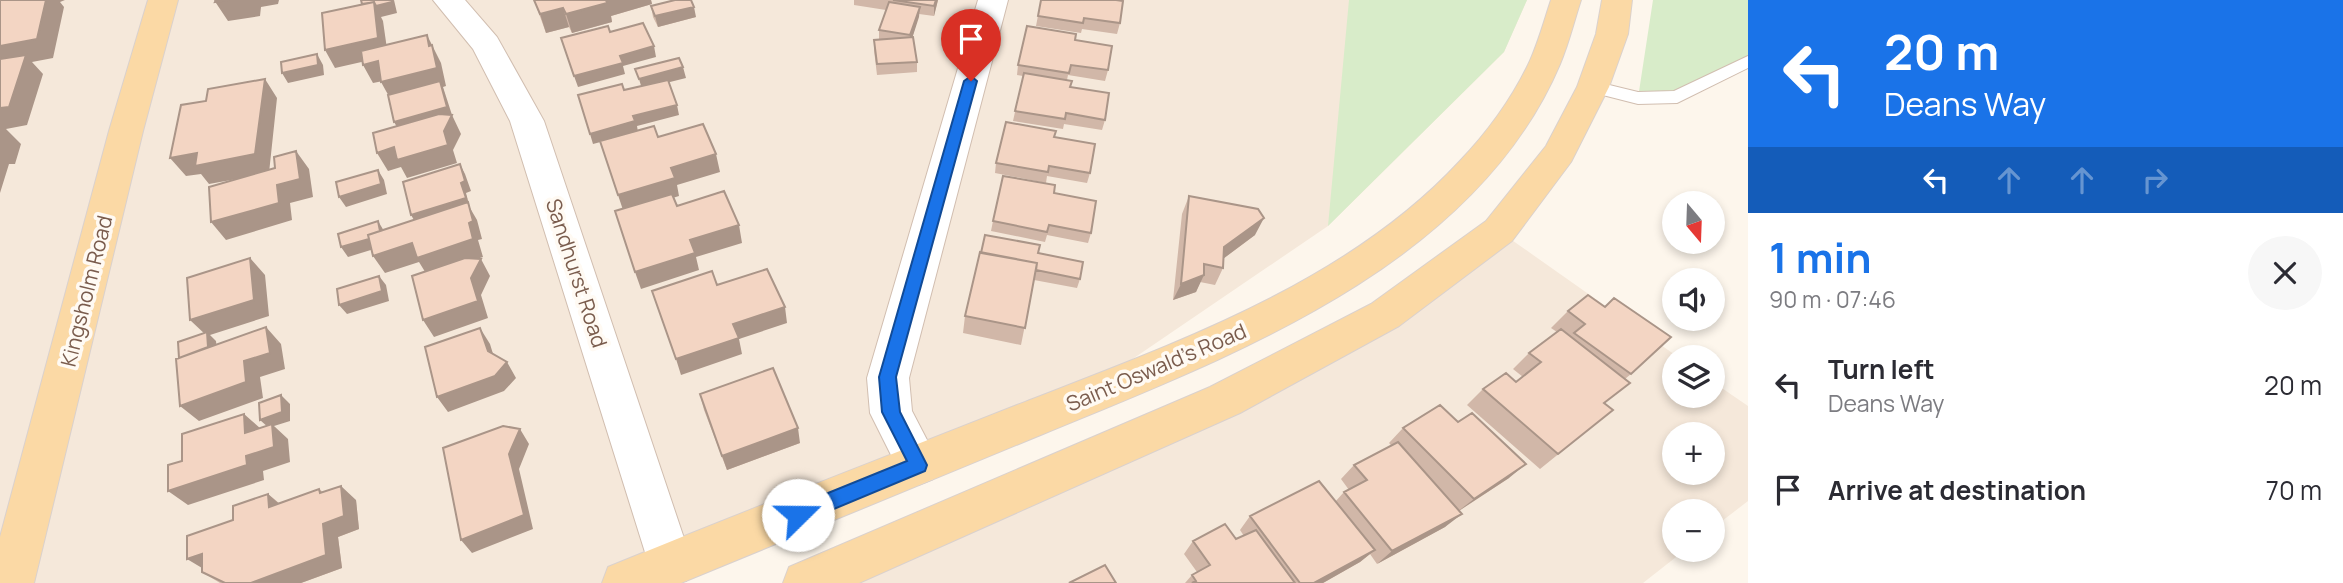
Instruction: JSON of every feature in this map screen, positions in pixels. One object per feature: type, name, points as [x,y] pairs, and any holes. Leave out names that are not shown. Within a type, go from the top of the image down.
[{"type":"main road","name":"Kingsholm Road","points":[[11,583],[126,131],[163,0]]},
{"type":"main road","name":"Saint Oswald's Road","points":[[625,583],[1195,353],[1260,323],[1338,280],[1420,221],[1500,140],[1544,69],[1566,0]]},
{"type":"main road","points":[[806,583],[1225,400],[1385,315],[1499,231],[1559,153],[1592,87],[1612,34],[1617,0]]},
{"type":"street","name":"Sandhurst Road","points":[[447,0],[486,44],[527,121],[670,565]]},
{"type":"street","points":[[918,465],[891,412],[888,377],[993,0]]},
{"type":"lane","points":[[1592,87],[1639,98],[1677,97],[1748,61]]},
{"type":"shaded area","points":[[0,0],[1527,0],[1504,52],[1328,226],[1065,405],[625,583],[0,583]]},
{"type":"shaded area","points":[[1499,231],[1662,346],[1662,408],[1725,408],[1725,390],[1748,406],[1748,501],[1725,519],[1725,499],[1662,499],[1662,562],[1670,562],[1643,583],[806,583],[1225,400]]},
{"type":"green space","points":[[1349,0],[1527,0],[1504,52],[1328,226]]},
{"type":"green space","points":[[1653,0],[1748,0],[1748,61],[1677,97],[1638,98]]},
{"type":"building","points":[[0,0],[46,0],[37,39],[0,46]]},
{"type":"building","points":[[361,0],[392,2],[376,6],[374,2],[362,4]]},
{"type":"building","points":[[534,0],[606,0],[607,3],[566,14],[563,8],[540,14]]},
{"type":"building","points":[[675,0],[691,0],[694,7],[655,16],[651,6]]},
{"type":"building","points":[[893,0],[936,0],[934,6]]},
{"type":"building","points":[[1041,0],[1123,1],[1120,23],[1084,18],[1083,23],[1038,16]]},
{"type":"building","points":[[374,2],[378,38],[325,50],[322,13]]},
{"type":"building","points":[[889,2],[920,7],[910,35],[879,30]]},
{"type":"building","points":[[643,23],[654,46],[620,56],[623,63],[574,76],[561,38],[608,26],[610,32]]},
{"type":"building","points":[[1027,26],[1076,34],[1075,40],[1112,46],[1108,70],[1071,65],[1069,73],[1018,65]]},
{"type":"building","points":[[427,35],[437,68],[381,82],[378,61],[363,65],[361,51]]},
{"type":"building","points":[[913,37],[917,62],[877,64],[874,40]]},
{"type":"building","points":[[317,54],[318,65],[282,73],[281,62]]},
{"type":"building","points":[[26,55],[9,107],[0,108],[0,59]]},
{"type":"building","points":[[679,58],[683,67],[639,79],[635,69]]},
{"type":"building","points":[[1024,73],[1072,81],[1070,87],[1109,93],[1105,120],[1066,113],[1065,119],[1015,111]]},
{"type":"building","points":[[265,79],[255,154],[195,166],[197,153],[170,158],[181,105],[206,101],[208,89]]},
{"type":"building","points":[[668,80],[677,105],[633,116],[635,121],[590,134],[578,95],[622,84],[624,90]]},
{"type":"building","points":[[440,81],[447,107],[394,122],[388,95]]},
{"type":"building","points":[[439,114],[452,115],[444,131],[448,145],[397,160],[394,147],[377,153],[373,133]]},
{"type":"building","points":[[1006,122],[1056,131],[1054,137],[1095,144],[1090,173],[1049,166],[1048,172],[996,163]]},
{"type":"building","points":[[703,124],[716,154],[671,168],[675,178],[618,195],[600,141],[654,126],[658,137]]},
{"type":"building","points":[[296,151],[300,179],[277,185],[279,203],[211,222],[209,187],[275,168],[274,157]]},
{"type":"building","points":[[460,164],[465,181],[461,183],[466,198],[411,215],[403,182]]},
{"type":"building","points":[[378,170],[381,184],[339,197],[336,182]]},
{"type":"building","points":[[1003,176],[1055,185],[1054,193],[1096,201],[1091,233],[1049,225],[1047,232],[993,221]]},
{"type":"building","points":[[724,191],[739,225],[690,240],[695,253],[635,272],[615,211],[672,194],[677,206]]},
{"type":"building","points":[[1189,196],[1258,209],[1264,218],[1224,247],[1223,268],[1204,264],[1204,275],[1181,284]]},
{"type":"building","points":[[468,202],[473,221],[469,223],[473,239],[417,258],[412,243],[373,256],[368,235]]},
{"type":"building","points":[[378,221],[380,231],[368,235],[369,239],[341,247],[338,234]]},
{"type":"building","points":[[985,235],[1040,245],[1038,253],[1083,262],[1080,279],[1036,270],[1037,263],[981,253]]},
{"type":"building","points":[[980,252],[1037,263],[1025,328],[965,316]]},
{"type":"building","points":[[250,258],[254,300],[190,320],[187,278]]},
{"type":"building","points":[[465,258],[481,259],[471,278],[478,301],[423,320],[412,276]]},
{"type":"building","points":[[767,269],[785,307],[733,324],[739,338],[676,359],[652,291],[712,271],[717,285]]},
{"type":"building","points":[[379,276],[382,291],[339,305],[337,289]]},
{"type":"building","points":[[1588,295],[1605,307],[1614,298],[1671,337],[1631,374],[1574,333],[1585,324],[1568,311]]},
{"type":"building","points":[[266,327],[270,353],[244,361],[246,382],[180,406],[176,359]]},
{"type":"building","points":[[480,328],[488,351],[507,362],[495,376],[437,397],[425,347]]},
{"type":"building","points":[[1561,329],[1630,383],[1604,403],[1613,410],[1558,454],[1483,389],[1506,373],[1516,382],[1541,362],[1529,353]]},
{"type":"building","points":[[207,332],[208,347],[179,358],[178,342]]},
{"type":"building","points":[[773,368],[798,428],[722,456],[700,394]]},
{"type":"building","points":[[281,395],[282,412],[260,420],[259,403]]},
{"type":"building","points":[[1440,405],[1458,422],[1472,413],[1526,464],[1474,499],[1403,428]]},
{"type":"building","points":[[244,414],[245,433],[272,424],[274,447],[246,456],[247,465],[168,491],[168,465],[182,461],[182,434]]},
{"type":"building","points":[[503,426],[520,429],[509,454],[524,515],[461,540],[443,448]]},
{"type":"building","points":[[1398,442],[1462,514],[1392,551],[1344,492],[1367,480],[1354,465]]},
{"type":"building","points":[[1319,481],[1375,550],[1314,583],[1300,583],[1250,516]]},
{"type":"building","points":[[341,486],[344,516],[323,524],[326,555],[251,583],[225,583],[202,572],[202,554],[187,559],[187,536],[233,520],[233,506],[268,494],[269,507],[319,489],[320,493]]},
{"type":"building","points":[[1225,524],[1236,539],[1256,530],[1295,583],[1192,583],[1196,581],[1192,575],[1210,565],[1193,541]]},
{"type":"building","points":[[1105,565],[1116,583],[1069,583]]},
{"type":"route","points":[[798,515],[918,465],[891,412],[888,377],[971,81]]}]
